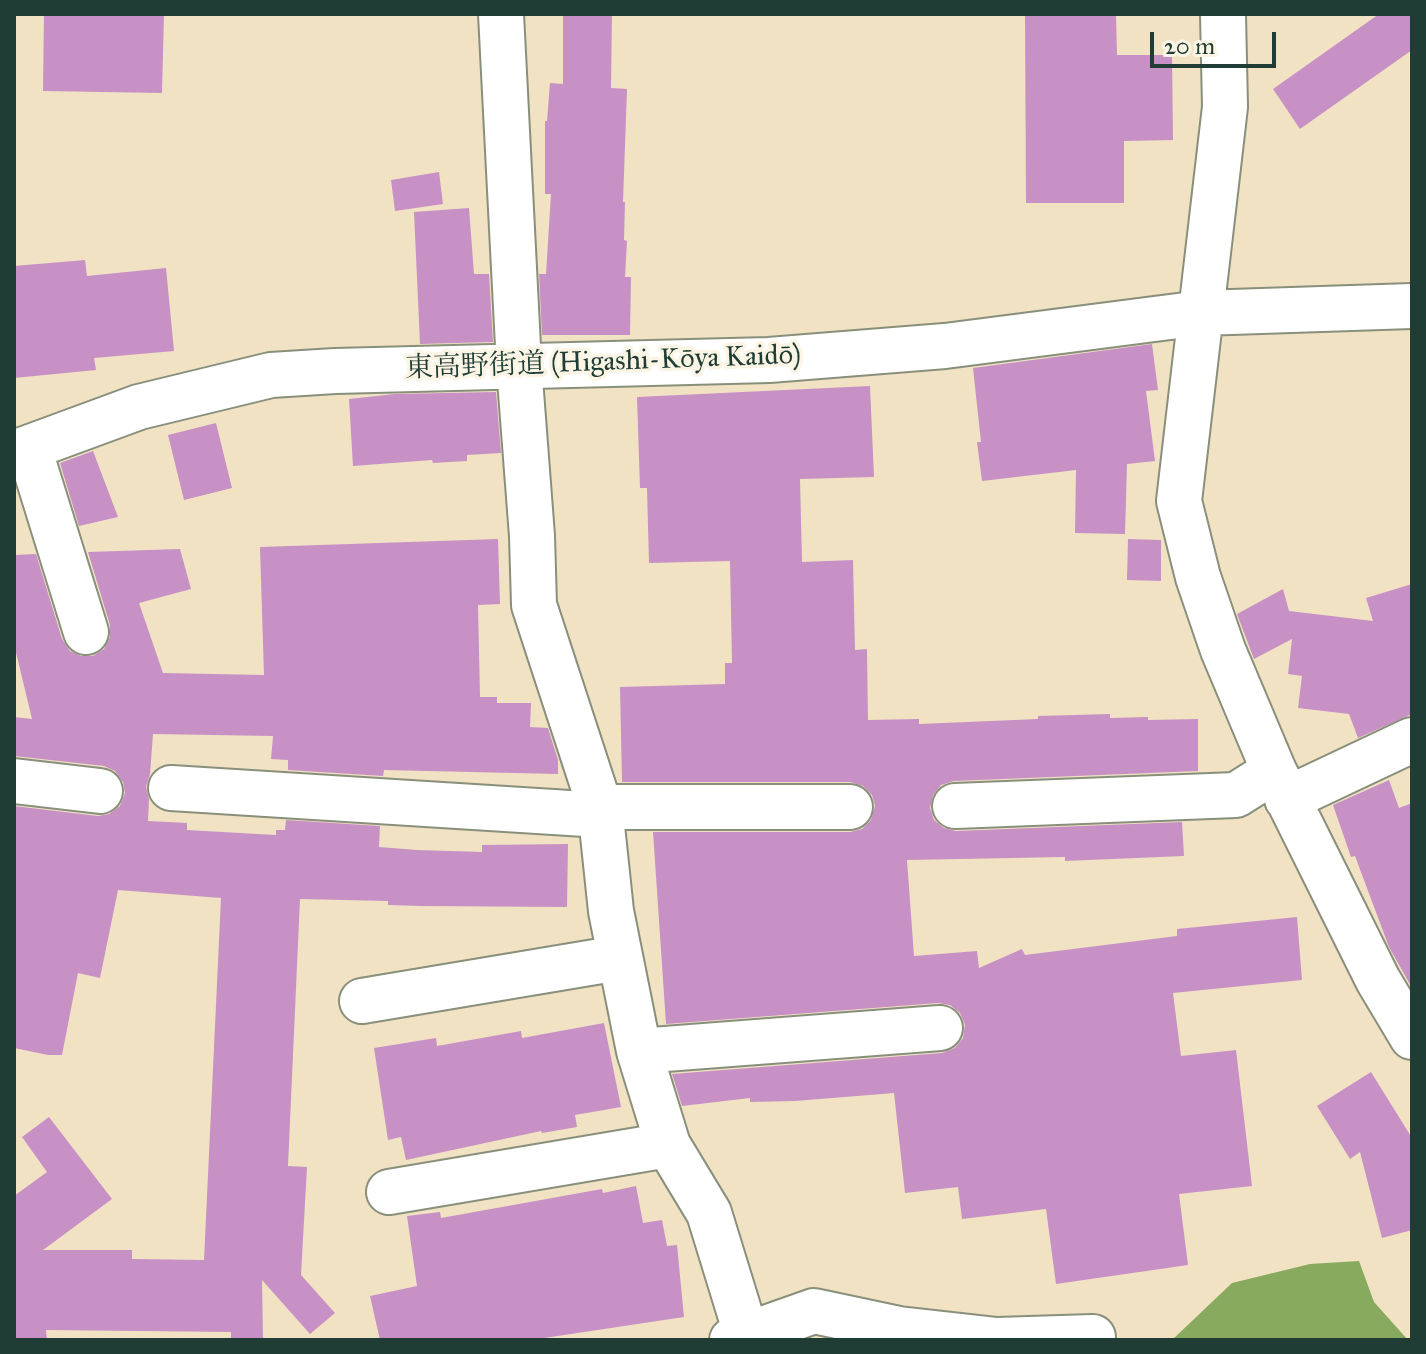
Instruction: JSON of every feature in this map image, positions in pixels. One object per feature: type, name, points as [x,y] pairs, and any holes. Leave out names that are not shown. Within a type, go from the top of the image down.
[{"type":"street","points":[[501,14],[534,605],[601,811],[619,958],[639,1051],[668,1145],[709,1213],[742,1339],[814,1311],[899,1329],[997,1340],[1093,1337]]},
{"type":"street","points":[[1223,14],[1225,107],[1179,501],[1198,577],[1223,650],[1281,785],[1395,974],[1412,1037]]},
{"type":"street","name":"東高野街道 (Higashi-Kōya Kaidō)","points":[[21,451],[139,407],[271,375],[769,360],[945,346],[1201,313],[1412,306]]},
{"type":"street","points":[[21,451],[86,632]]},
{"type":"street","points":[[955,806],[1236,795],[1281,785],[1412,740]]},
{"type":"street","points":[[14,781],[100,791]]},
{"type":"street","points":[[171,788],[601,811],[850,807]]},
{"type":"street","points":[[362,1001],[619,958]]},
{"type":"street","points":[[639,1051],[940,1028]]},
{"type":"street","points":[[389,1192],[668,1145]]},
{"type":"green space","points":[[1359,1261],[1374,1302],[1408,1340],[1172,1340],[1232,1283],[1310,1264]]},
{"type":"building","points":[[44,14],[164,14],[162,93],[43,91]]},
{"type":"building","points":[[563,14],[612,14],[611,88],[627,89],[623,202],[624,240],[627,241],[625,277],[631,277],[630,335],[542,335],[539,274],[546,274],[551,194],[545,194],[545,121],[550,83],[563,84]]},
{"type":"building","points":[[1025,14],[1116,14],[1117,55],[1172,55],[1173,140],[1124,141],[1124,203],[1026,203]]},
{"type":"building","points":[[1379,14],[1412,14],[1412,50],[1300,129],[1273,89]]},
{"type":"building","points":[[439,172],[443,204],[395,211],[391,180]]},
{"type":"building","points":[[469,208],[474,274],[489,274],[493,342],[420,344],[414,212]]},
{"type":"building","points":[[85,260],[87,276],[166,268],[174,351],[94,358],[96,370],[14,378],[14,266]]},
{"type":"building","points":[[1152,344],[1158,390],[1146,391],[1155,461],[1127,464],[1125,534],[1075,533],[1076,470],[982,481],[973,368]]},
{"type":"building","points":[[870,386],[874,477],[800,479],[802,562],[853,560],[855,650],[867,649],[868,720],[919,719],[919,724],[1110,714],[1110,718],[1198,719],[1198,771],[954,781],[941,785],[933,795],[930,808],[934,820],[944,828],[956,831],[1182,822],[1184,856],[1065,861],[1065,857],[907,860],[914,956],[977,951],[979,968],[1022,949],[1025,955],[1177,936],[1177,929],[1297,917],[1302,980],[1173,993],[1181,1056],[1236,1050],[1252,1186],[1179,1194],[1188,1265],[1056,1284],[1046,1209],[962,1219],[958,1187],[905,1193],[894,1093],[795,1101],[750,1102],[750,1098],[682,1106],[672,1074],[942,1053],[955,1048],[963,1038],[965,1025],[960,1013],[950,1005],[938,1003],[666,1024],[653,832],[850,832],[862,829],[871,820],[875,806],[872,795],[863,786],[850,782],[622,782],[620,687],[725,684],[725,663],[732,663],[730,561],[649,563],[647,488],[640,488],[637,397]]},
{"type":"building","points":[[496,392],[501,453],[467,455],[467,461],[433,463],[432,460],[353,466],[349,399],[395,394]]},
{"type":"building","points":[[216,423],[232,488],[184,500],[168,435]]},
{"type":"building","points":[[93,451],[118,517],[79,526],[60,463]]},
{"type":"building","points":[[498,539],[500,604],[478,605],[480,697],[497,697],[497,703],[531,703],[530,727],[548,728],[558,760],[558,774],[384,770],[383,776],[288,770],[288,760],[271,759],[273,736],[153,734],[146,787],[148,821],[187,823],[187,830],[276,835],[276,830],[285,830],[286,820],[380,826],[379,847],[417,850],[482,852],[482,845],[568,844],[567,907],[420,906],[388,905],[388,901],[300,899],[288,1166],[307,1167],[301,1275],[335,1313],[310,1334],[262,1280],[263,1339],[231,1339],[231,1332],[46,1330],[47,1340],[14,1340],[14,1196],[47,1172],[22,1137],[49,1117],[112,1199],[43,1250],[132,1250],[132,1259],[204,1260],[221,898],[118,890],[100,978],[78,973],[62,1055],[14,1048],[14,806],[98,816],[109,814],[120,806],[125,793],[123,782],[115,771],[104,766],[14,756],[14,717],[32,719],[14,644],[14,555],[36,554],[62,639],[70,651],[81,656],[93,656],[104,649],[110,637],[110,625],[88,552],[180,549],[191,589],[139,603],[163,673],[264,675],[260,547]]},
{"type":"building","points":[[1128,539],[1161,540],[1161,581],[1127,580]]},
{"type":"building","points":[[1412,584],[1412,714],[1358,738],[1349,714],[1298,708],[1302,676],[1288,674],[1292,639],[1254,659],[1237,614],[1283,589],[1289,611],[1373,621],[1366,598]]},
{"type":"building","points":[[1389,780],[1399,808],[1412,803],[1412,988],[1389,947],[1333,805]]},
{"type":"building","points":[[604,1023],[621,1107],[575,1115],[577,1127],[541,1131],[406,1160],[401,1137],[388,1140],[374,1048],[436,1038],[437,1046],[521,1031],[522,1038]]},
{"type":"building","points":[[1371,1072],[1412,1138],[1412,1230],[1382,1238],[1360,1152],[1350,1159],[1317,1106]]},
{"type":"building","points":[[636,1186],[643,1223],[662,1220],[667,1246],[677,1245],[684,1317],[531,1340],[380,1340],[370,1296],[417,1286],[407,1216],[440,1212],[441,1218],[602,1189],[603,1193]]}]
